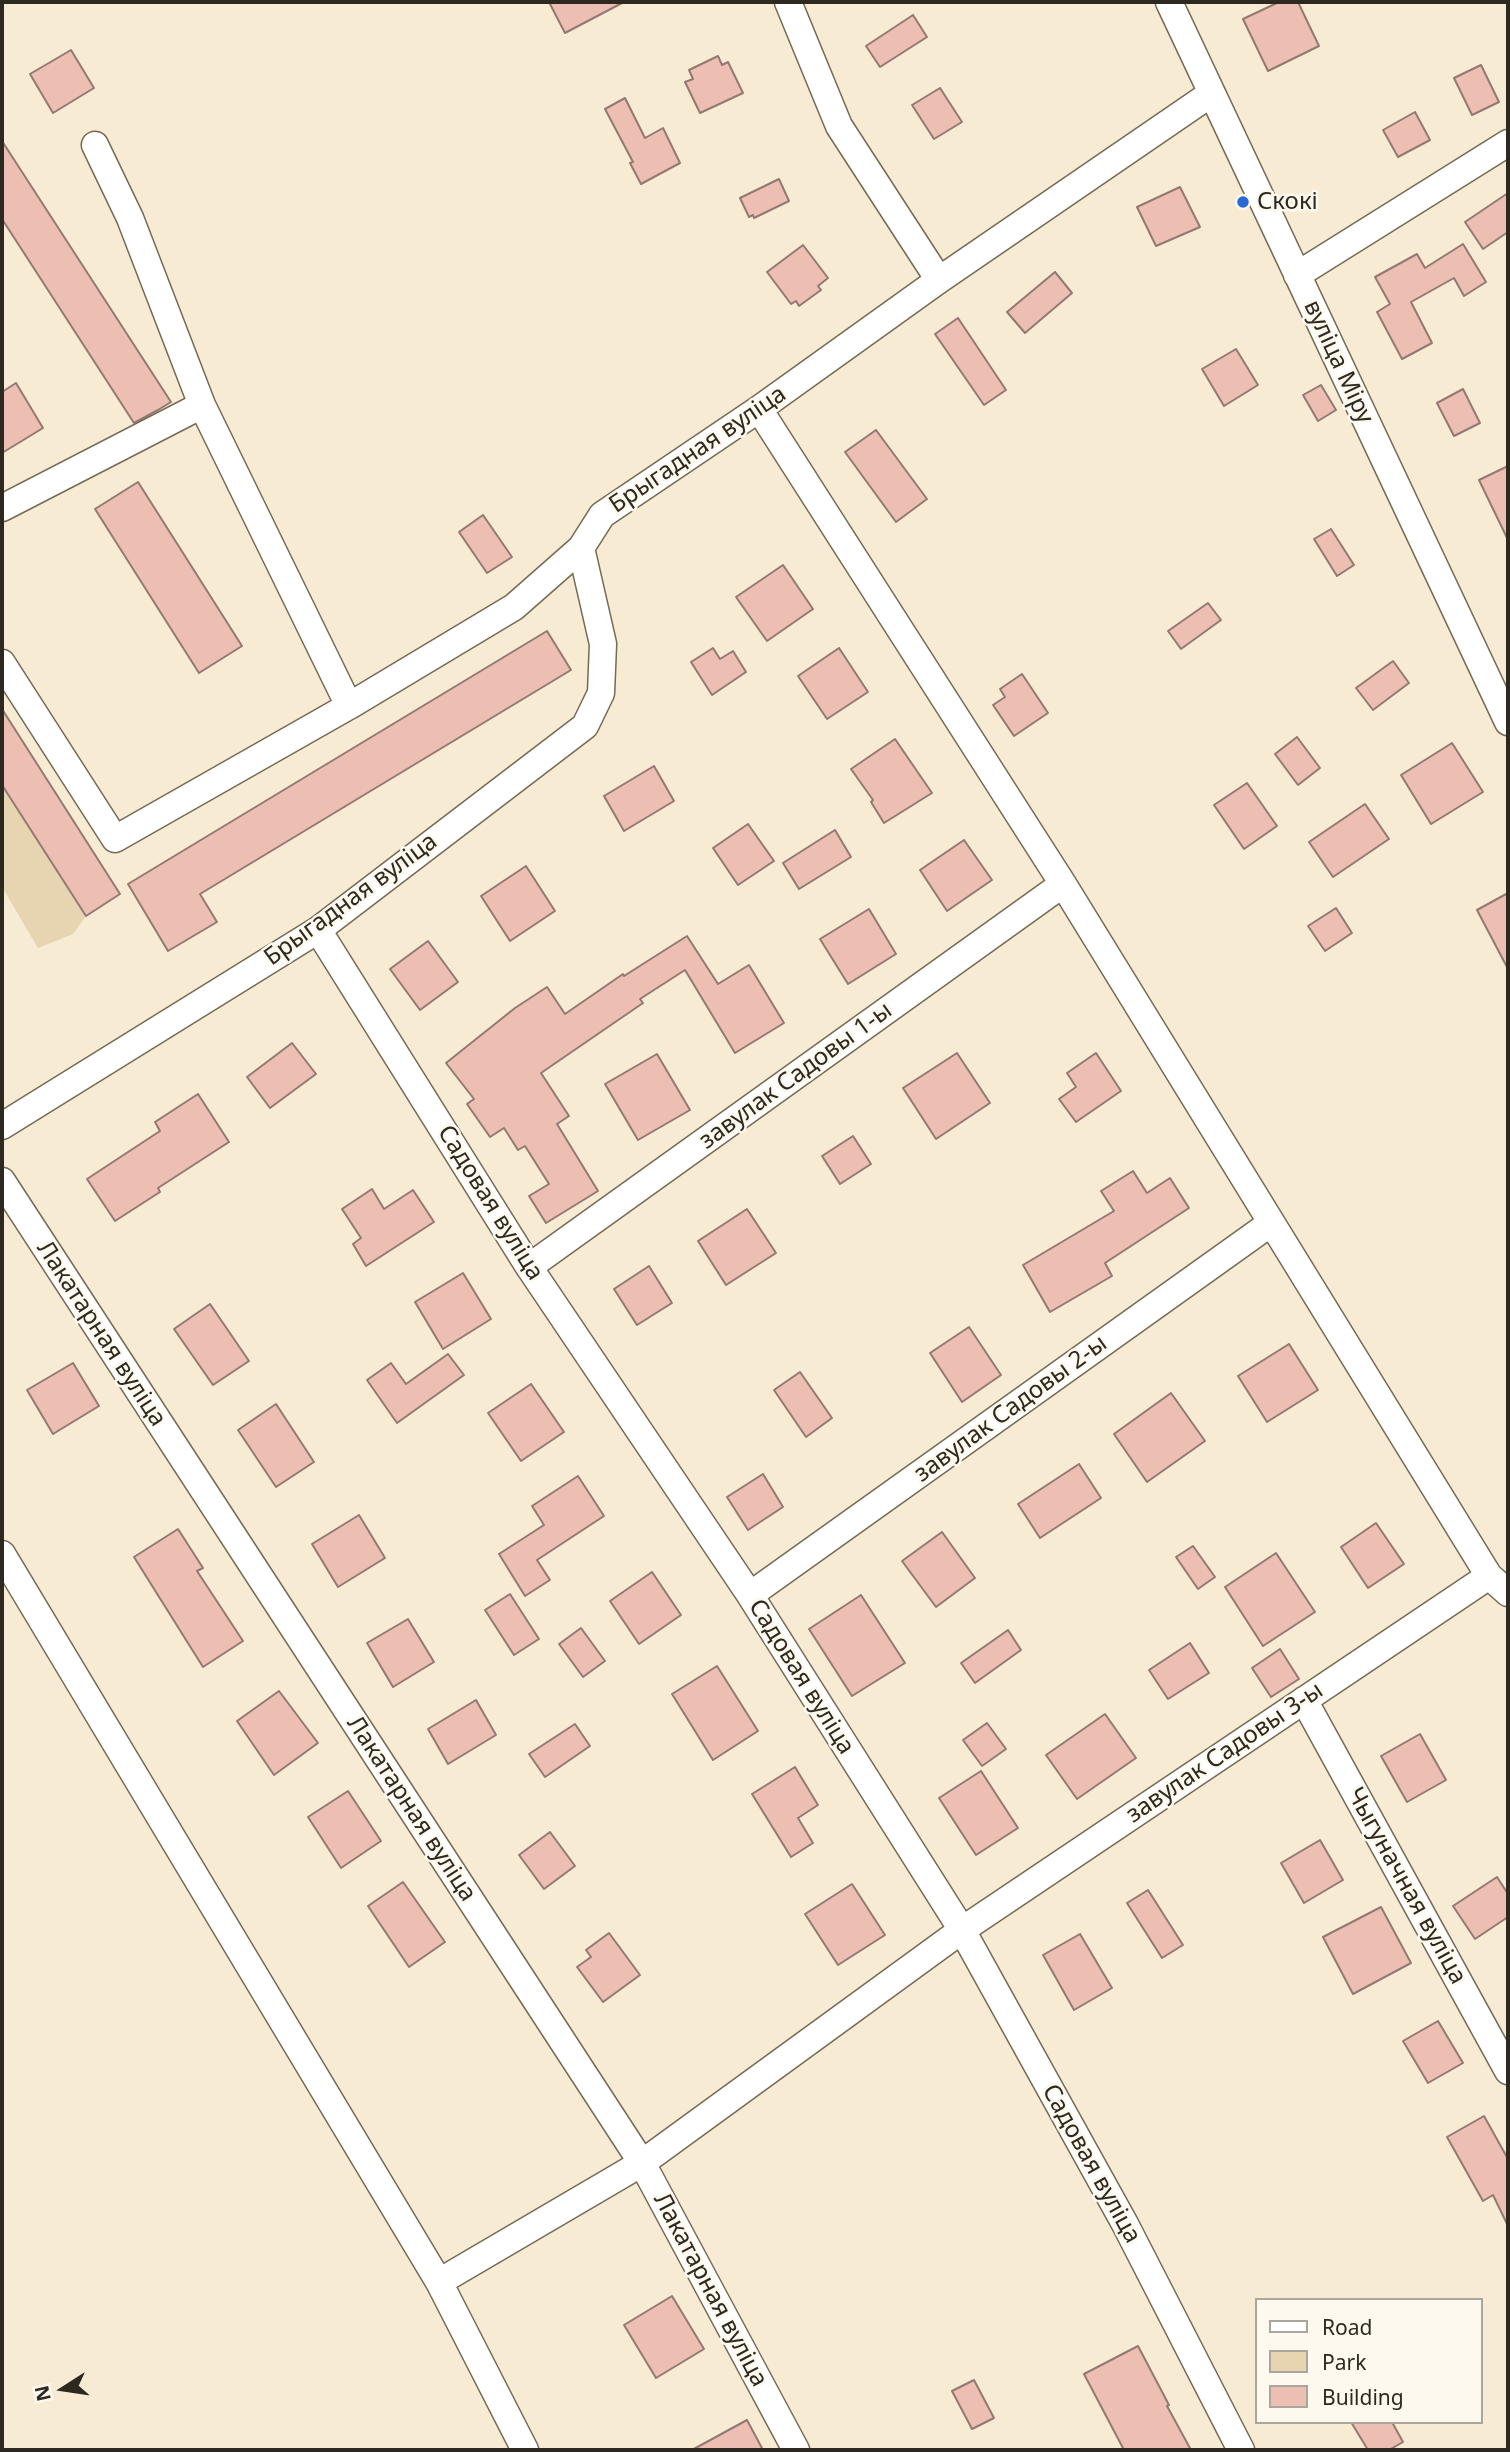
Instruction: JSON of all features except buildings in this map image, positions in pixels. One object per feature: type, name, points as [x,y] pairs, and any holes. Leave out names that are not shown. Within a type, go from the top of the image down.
[{"type":"street","points":[[788,2],[839,126],[939,280]]},
{"type":"street","name":"вуліца Міру","points":[[1169,2],[1508,722]]},
{"type":"street","name":"Брыгадная вуліца","points":[[2,1126],[318,930],[585,726],[601,693],[603,644],[582,548],[602,515],[759,410],[939,280],[1212,93]]},
{"type":"street","points":[[1297,275],[1508,143]]},
{"type":"street","points":[[94,145],[130,218],[202,405],[349,706]]},
{"type":"street","points":[[2,508],[202,405]]},
{"type":"street","points":[[759,410],[1063,884],[1271,1223],[1499,1584]]},
{"type":"street","points":[[2,663],[115,839],[349,706],[514,607],[582,548]]},
{"type":"street","name":"завулак Садовы 1-ы","points":[[529,1267],[1063,884]]},
{"type":"street","name":"Садовая вуліца","points":[[318,930],[529,1267],[750,1595],[962,1930],[1125,2224],[1241,2450]]},
{"type":"street","name":"Лакатарная вуліца","points":[[2,1181],[642,2163],[796,2450]]},
{"type":"street","name":"завулак Садовы 2-ы","points":[[750,1595],[1271,1223]]},
{"type":"street","points":[[2,1554],[439,2282],[525,2450]]},
{"type":"street","name":"завулак Садовы 3-ы","points":[[439,2282],[642,2163],[962,1930],[1304,1700],[1499,1584]]},
{"type":"street","name":"Чыгуначная вуліца","points":[[1304,1700],[1508,2071]]},
{"type":"green space","points":[[2,785],[86,916],[73,934],[38,948],[2,887]]},
{"type":"place","name":"Скокі","points":[[1243,202]]}]
